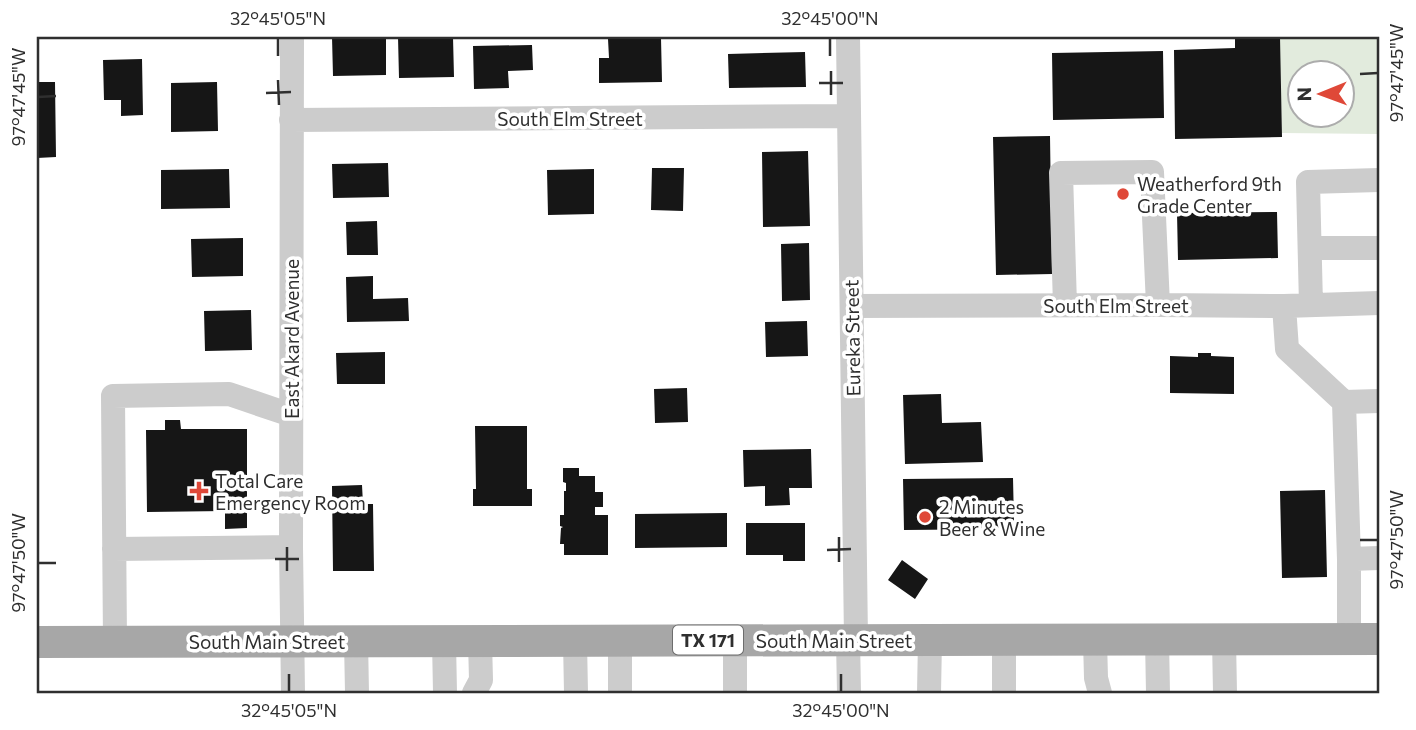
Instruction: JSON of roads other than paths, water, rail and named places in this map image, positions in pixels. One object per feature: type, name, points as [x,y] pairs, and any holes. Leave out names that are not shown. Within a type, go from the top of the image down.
[{"type":"main road","name":"South Main Street","points":[[37,642],[1364,639]]},
{"type":"street","name":"East Akard Avenue","points":[[292,37],[293,693]]},
{"type":"street","name":"Eureka Street","points":[[848,37],[852,306],[852,640],[849,693]]},
{"type":"street","name":"South Elm Street","points":[[291,120],[849,116]]},
{"type":"street","points":[[1065,305],[1061,173],[1152,172],[1158,304]]},
{"type":"street","points":[[1311,304],[1308,182],[1379,180]]},
{"type":"street","points":[[1310,248],[1379,247]]},
{"type":"street","name":"South Elm Street","points":[[852,306],[1284,306],[1379,303]]},
{"type":"street","points":[[1284,306],[1287,349],[1344,402],[1379,401]]},
{"type":"street","points":[[115,641],[113,396],[229,394],[291,415]]},
{"type":"street","points":[[1344,402],[1349,559],[1364,639]]},
{"type":"street","points":[[114,549],[291,547]]},
{"type":"street","points":[[1349,559],[1379,558]]},
{"type":"street","points":[[1157,639],[1158,693]]},
{"type":"street","points":[[1224,639],[1225,693]]},
{"type":"street","points":[[356,640],[357,693]]},
{"type":"street","points":[[620,640],[620,693]]},
{"type":"street","points":[[735,640],[735,693]]},
{"type":"street","points":[[929,693],[930,640]]},
{"type":"street","points":[[1004,640],[1004,693]]},
{"type":"street","points":[[1095,640],[1096,678],[1100,693]]},
{"type":"street","points":[[444,641],[444,693]]},
{"type":"street","points":[[474,693],[481,680],[480,641]]},
{"type":"street","points":[[575,641],[576,693]]},
{"type":"place","name":"Weatherford 9th Grade Center","points":[[1123,194]]},
{"type":"place","name":"Total Care Emergency Room","points":[[199,491]]},
{"type":"place","name":"2 Minutes Beer & Wine","points":[[925,517]]}]
